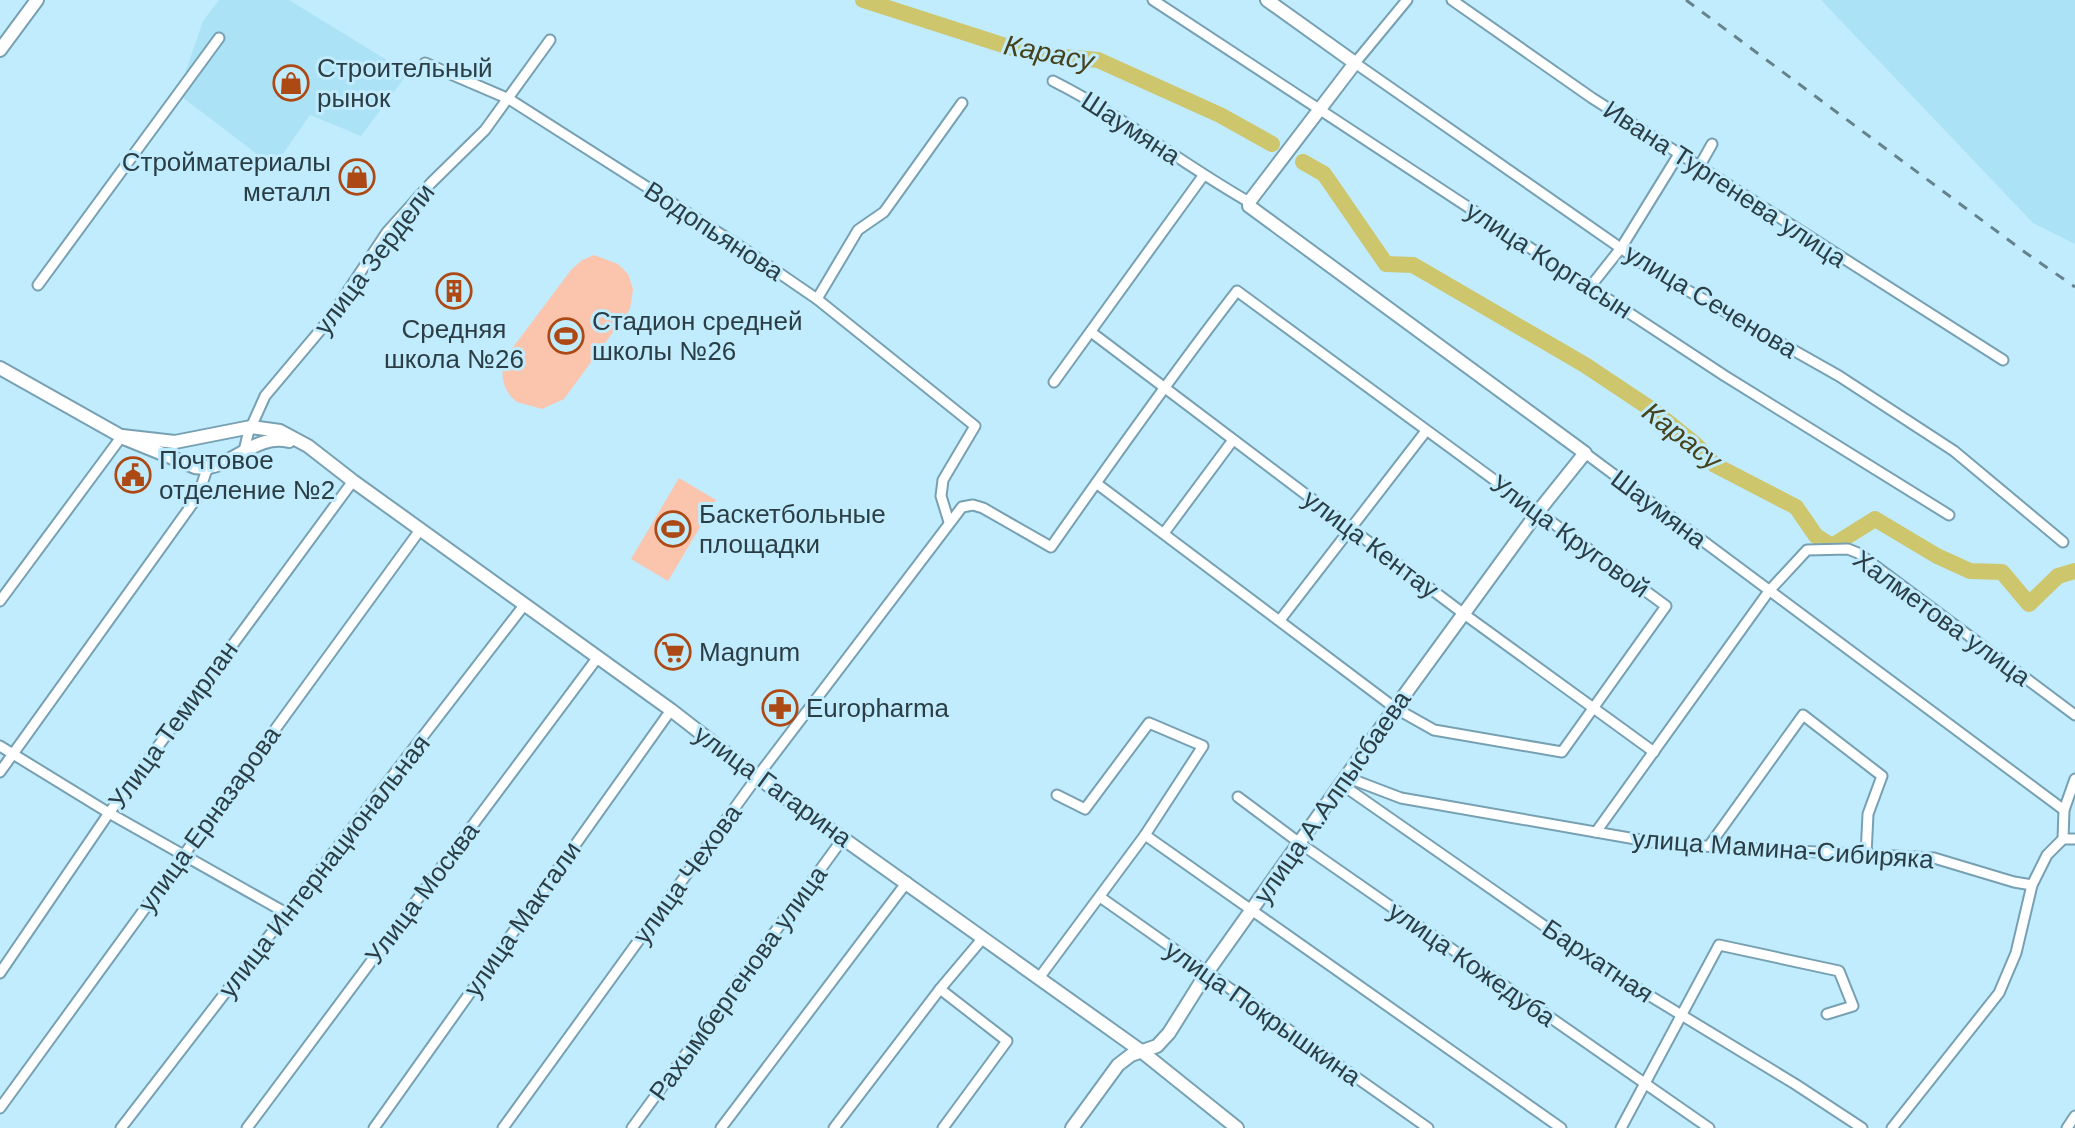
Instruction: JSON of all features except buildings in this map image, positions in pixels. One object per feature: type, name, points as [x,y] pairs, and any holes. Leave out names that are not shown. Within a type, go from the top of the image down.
[{"type":"main road","points":[[0,50],[37,0]]},
{"type":"main road","name":"улица Сеченова","points":[[1267,0],[1355,63]]},
{"type":"main road","points":[[1251,206],[1319,108],[1355,63]]},
{"type":"main road","name":"Шаумяна","points":[[1251,206],[1585,453]]},
{"type":"main road","name":"улица Гагарина","points":[[1,371],[122,436],[207,469],[269,440],[279,438],[308,446]]},
{"type":"main road","name":"улица Гагарина","points":[[122,436],[175,442],[251,427],[280,431],[308,446],[671,710],[757,777],[1141,1051],[1237,1128]]},
{"type":"main road","points":[[220,434],[226,446],[225,461]]},
{"type":"main road","points":[[173,458],[170,449],[175,442]]},
{"type":"main road","name":"улица А.Алпысбаева","points":[[1072,1128],[1118,1065],[1131,1055],[1157,1046],[1169,1033],[1206,974],[1301,844],[1343,780],[1537,513],[1585,453]]},
{"type":"street","name":"улица Коргасын","points":[[1153,0],[1725,376],[1949,515]]},
{"type":"street","points":[[1355,63],[1407,0]]},
{"type":"street","name":"Ивана Тургенева улица","points":[[1452,0],[1592,98],[2003,360]]},
{"type":"street","points":[[38,285],[219,38]]},
{"type":"street","name":"улица Зердели","points":[[244,451],[265,396],[328,321],[387,232],[485,130],[550,40]]},
{"type":"street","name":"Водопьянова","points":[[425,63],[509,99],[744,249],[817,299],[975,426],[943,480],[941,496],[949,522]]},
{"type":"street","name":"улица Сеченова","points":[[1355,63],[1655,272],[1839,376],[1954,451],[2063,542]]},
{"type":"street","name":"Шаумяна","points":[[1053,81],[1077,93],[1251,206]]},
{"type":"street","points":[[817,299],[858,230],[884,212],[962,103]]},
{"type":"street","points":[[1699,167],[1712,144]]},
{"type":"street","points":[[1590,287],[1621,248],[1679,154]]},
{"type":"street","points":[[1054,382],[1203,176]]},
{"type":"street","name":"Улица Круговой","points":[[1096,483],[1395,708],[1434,730],[1562,752],[1666,606],[1237,291],[1163,387]]},
{"type":"street","name":"улица Кентау","points":[[1091,332],[1464,614],[1654,752]]},
{"type":"street","points":[[1096,483],[1163,387]]},
{"type":"street","points":[[1280,620],[1426,431]]},
{"type":"street","points":[[0,601],[122,436]]},
{"type":"street","points":[[1164,533],[1233,440]]},
{"type":"street","name":"Шаумяна","points":[[1585,453],[2064,810]]},
{"type":"street","points":[[0,772],[198,496],[207,469]]},
{"type":"street","name":"Улица Темирлан","points":[[0,973],[109,813],[353,481]]},
{"type":"street","name":"улица Чехова","points":[[503,1128],[757,777],[962,507],[973,505],[983,508],[1051,547],[1096,483]]},
{"type":"street","name":"улица Ерназарова","points":[[0,1108],[420,530]]},
{"type":"street","name":"Халметова улица","points":[[1769,591],[1807,550],[1848,549],[1858,553],[2075,715]]},
{"type":"street","points":[[1596,832],[1769,591]]},
{"type":"street","name":"улица Интернациональная","points":[[121,1128],[525,604]]},
{"type":"street","name":"Улица Москва","points":[[247,1128],[598,657]]},
{"type":"street","name":"улица Мактали","points":[[374,1128],[671,710]]},
{"type":"street","points":[[1709,846],[1803,715],[1882,776],[1868,814],[1866,855]]},
{"type":"street","points":[[1039,978],[1145,835],[1203,746],[1149,723],[1085,809],[1057,795]]},
{"type":"street","points":[[0,746],[109,813],[288,914]]},
{"type":"street","points":[[1892,1128],[1999,993],[2016,953],[2032,885],[2047,855],[2063,839],[2064,810],[2075,779]]},
{"type":"street","name":"улица Мамина-Сибиряка","points":[[1343,780],[1401,798],[1664,844],[1934,858],[2032,885]]},
{"type":"street","name":"Бархатная","points":[[1343,780],[1609,971],[1862,1128]]},
{"type":"street","name":"улица Кожедуба","points":[[1238,797],[1709,1128]]},
{"type":"street","points":[[1145,835],[1561,1128]]},
{"type":"street","name":"Рахымбергенова улица","points":[[632,1128],[844,837]]},
{"type":"street","points":[[2063,839],[2075,839]]},
{"type":"street","points":[[721,1128],[907,882]]},
{"type":"street","name":"улица Покрышкина","points":[[1100,897],[1428,1128]]},
{"type":"street","points":[[834,1128],[983,938]]},
{"type":"street","points":[[1621,1128],[1719,945],[1839,971],[1853,1006],[1827,1014]]},
{"type":"street","points":[[940,989],[1007,1041],[943,1128]]},
{"type":"street","points":[[2067,1128],[2075,1116]]},
{"type":"shaded area","name":"Строительный рынок","points":[[219,0],[289,0],[408,73],[361,136],[310,115],[274,167],[178,94],[203,21]]},
{"type":"shaded area","points":[[1821,0],[2075,0],[2075,244],[2033,223]]},
{"type":"shaded area","name":"Стадион средней школы №26","points":[[594,255],[618,264],[628,274],[633,289],[630,309],[564,399],[542,409],[517,402],[508,393],[504,382],[505,358],[571,270]]},
{"type":"shaded area","name":"Баскетбольные площадки","points":[[679,478],[716,500],[668,581],[631,559]]},
{"type":"waterway","name":"Карасу","points":[[863,0],[1012,48],[1098,60],[1220,115],[1272,144]]},
{"type":"waterway","name":"Карасу","points":[[1303,162],[1324,174],[1386,264],[1413,265],[1585,365],[1654,411],[1695,444],[1715,465],[1796,507],[1816,536],[1832,546],[1875,519],[1937,556],[1970,571],[2002,572],[2029,604],[2058,576],[2075,571]]},
{"type":"railway","points":[[1686,0],[2075,287]]},
{"type":"place","name":"Строительный рынок","points":[[291,83]]},
{"type":"place","name":"Стройматериалы металл","points":[[357,177]]},
{"type":"place","name":"Средняя школа №26","points":[[454,291]]},
{"type":"place","name":"Стадион средней школы №26","points":[[566,336]]},
{"type":"place","name":"Почтовое отделение №2","points":[[133,475]]},
{"type":"place","name":"Баскетбольные площадки","points":[[673,529]]},
{"type":"place","name":"Magnum","points":[[673,652]]},
{"type":"place","name":"Europharma","points":[[780,708]]}]
